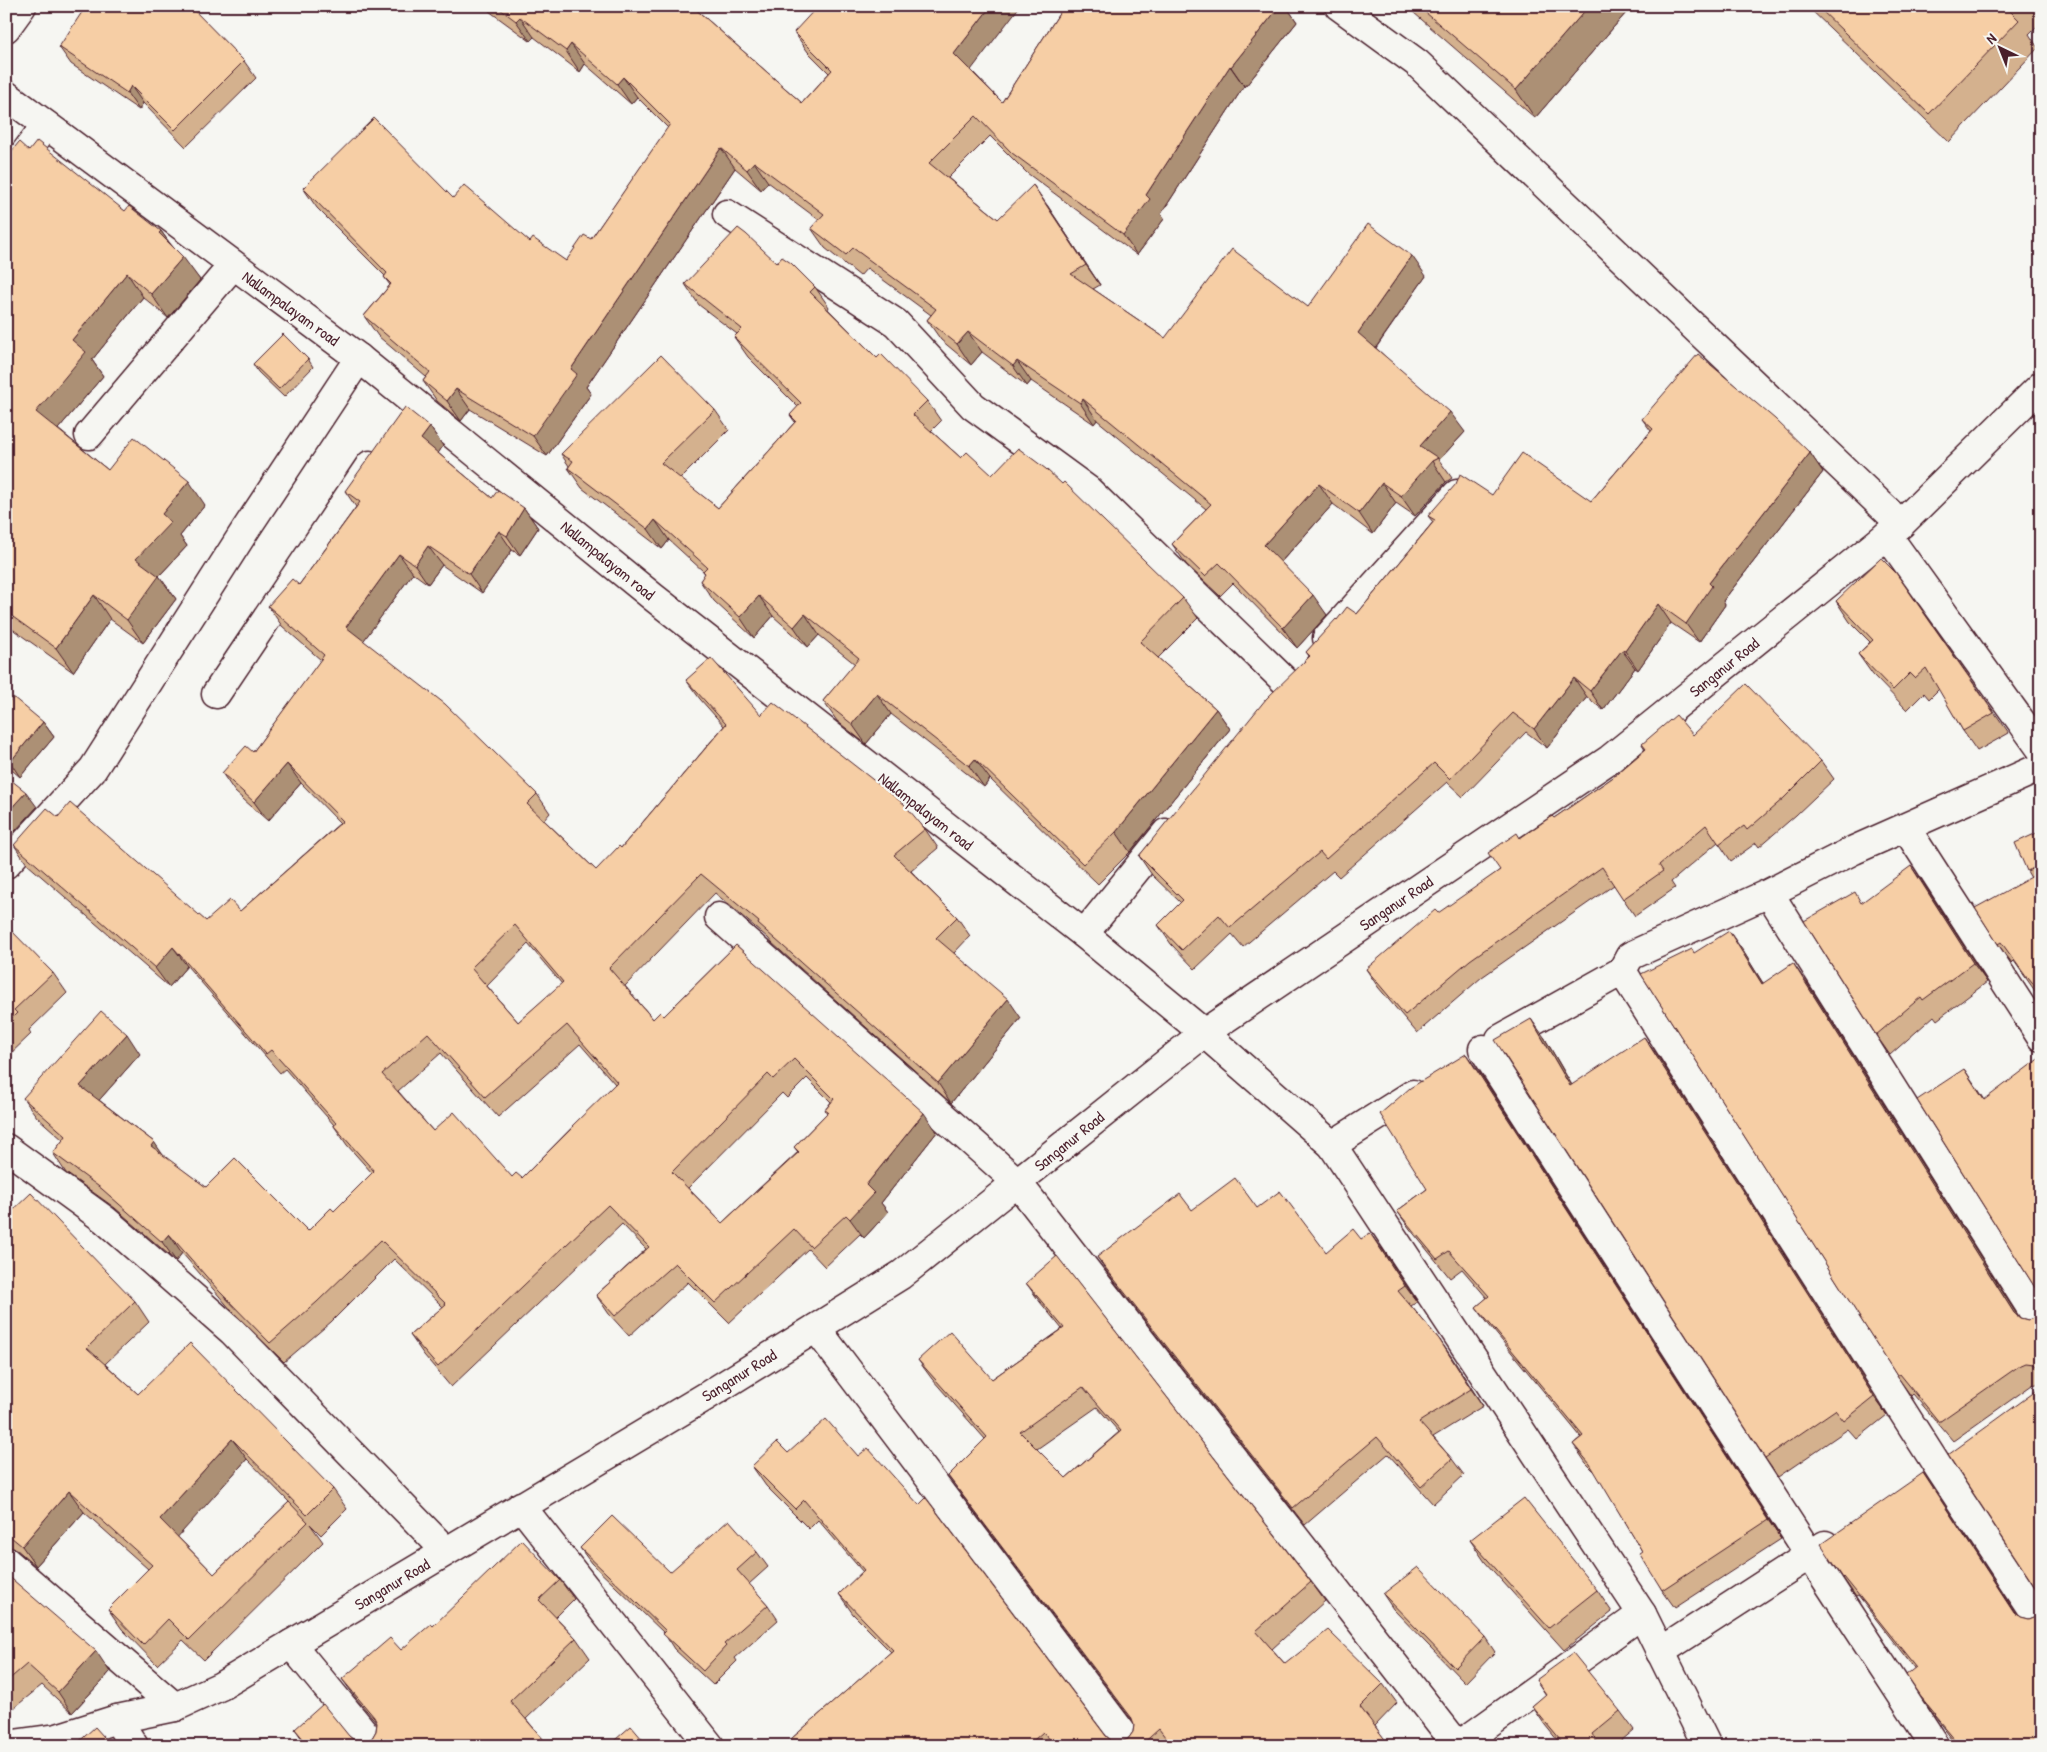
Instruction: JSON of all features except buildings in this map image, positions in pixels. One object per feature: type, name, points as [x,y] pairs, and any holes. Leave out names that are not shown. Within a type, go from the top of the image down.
[{"type":"street","points":[[6,28],[22,6]]},
{"type":"street","points":[[1339,6],[1417,64],[1894,530],[2041,749]]},
{"type":"street","name":"Nallampalayam road","points":[[6,95],[359,358],[653,597],[1084,934],[1204,1033],[1332,1145],[1642,1614],[1708,1746]]},
{"type":"street","points":[[6,178],[46,125]]},
{"type":"street","points":[[727,214],[896,323],[973,406],[1088,490],[1280,691],[1458,492]]},
{"type":"street","points":[[89,434],[234,265]]},
{"type":"street","points":[[6,864],[93,769],[246,529],[359,358]]},
{"type":"street","name":"Sanganur Road","points":[[6,1744],[57,1738],[117,1719],[176,1707],[221,1686],[901,1275],[1204,1033],[1610,759],[1894,530],[2041,386]]},
{"type":"street","points":[[216,694],[413,402]]},
{"type":"street","points":[[1458,1065],[1622,971],[1630,956],[1769,893],[1854,850],[2041,767]]},
{"type":"street","points":[[1084,934],[1182,813]]},
{"type":"street","points":[[1906,828],[2041,1037]]},
{"type":"street","points":[[1769,893],[2041,1324]]},
{"type":"street","points":[[719,917],[1017,1182],[1458,1746],[1642,1614]]},
{"type":"street","points":[[1622,971],[1940,1470],[2041,1623]]},
{"type":"street","points":[[1483,1049],[1935,1746]]},
{"type":"street","points":[[1332,1145],[1433,1081]]},
{"type":"street","points":[[6,1148],[105,1220],[232,1331],[446,1551]]},
{"type":"street","points":[[816,1328],[1132,1746]]},
{"type":"street","points":[[1915,1486],[1963,1454]]},
{"type":"street","points":[[521,1506],[710,1746]]},
{"type":"street","points":[[1660,1652],[1842,1534]]},
{"type":"street","points":[[6,1560],[176,1707]]},
{"type":"street","points":[[291,1644],[375,1746]]},
{"type":"street","points":[[117,1719],[134,1746]]}]
